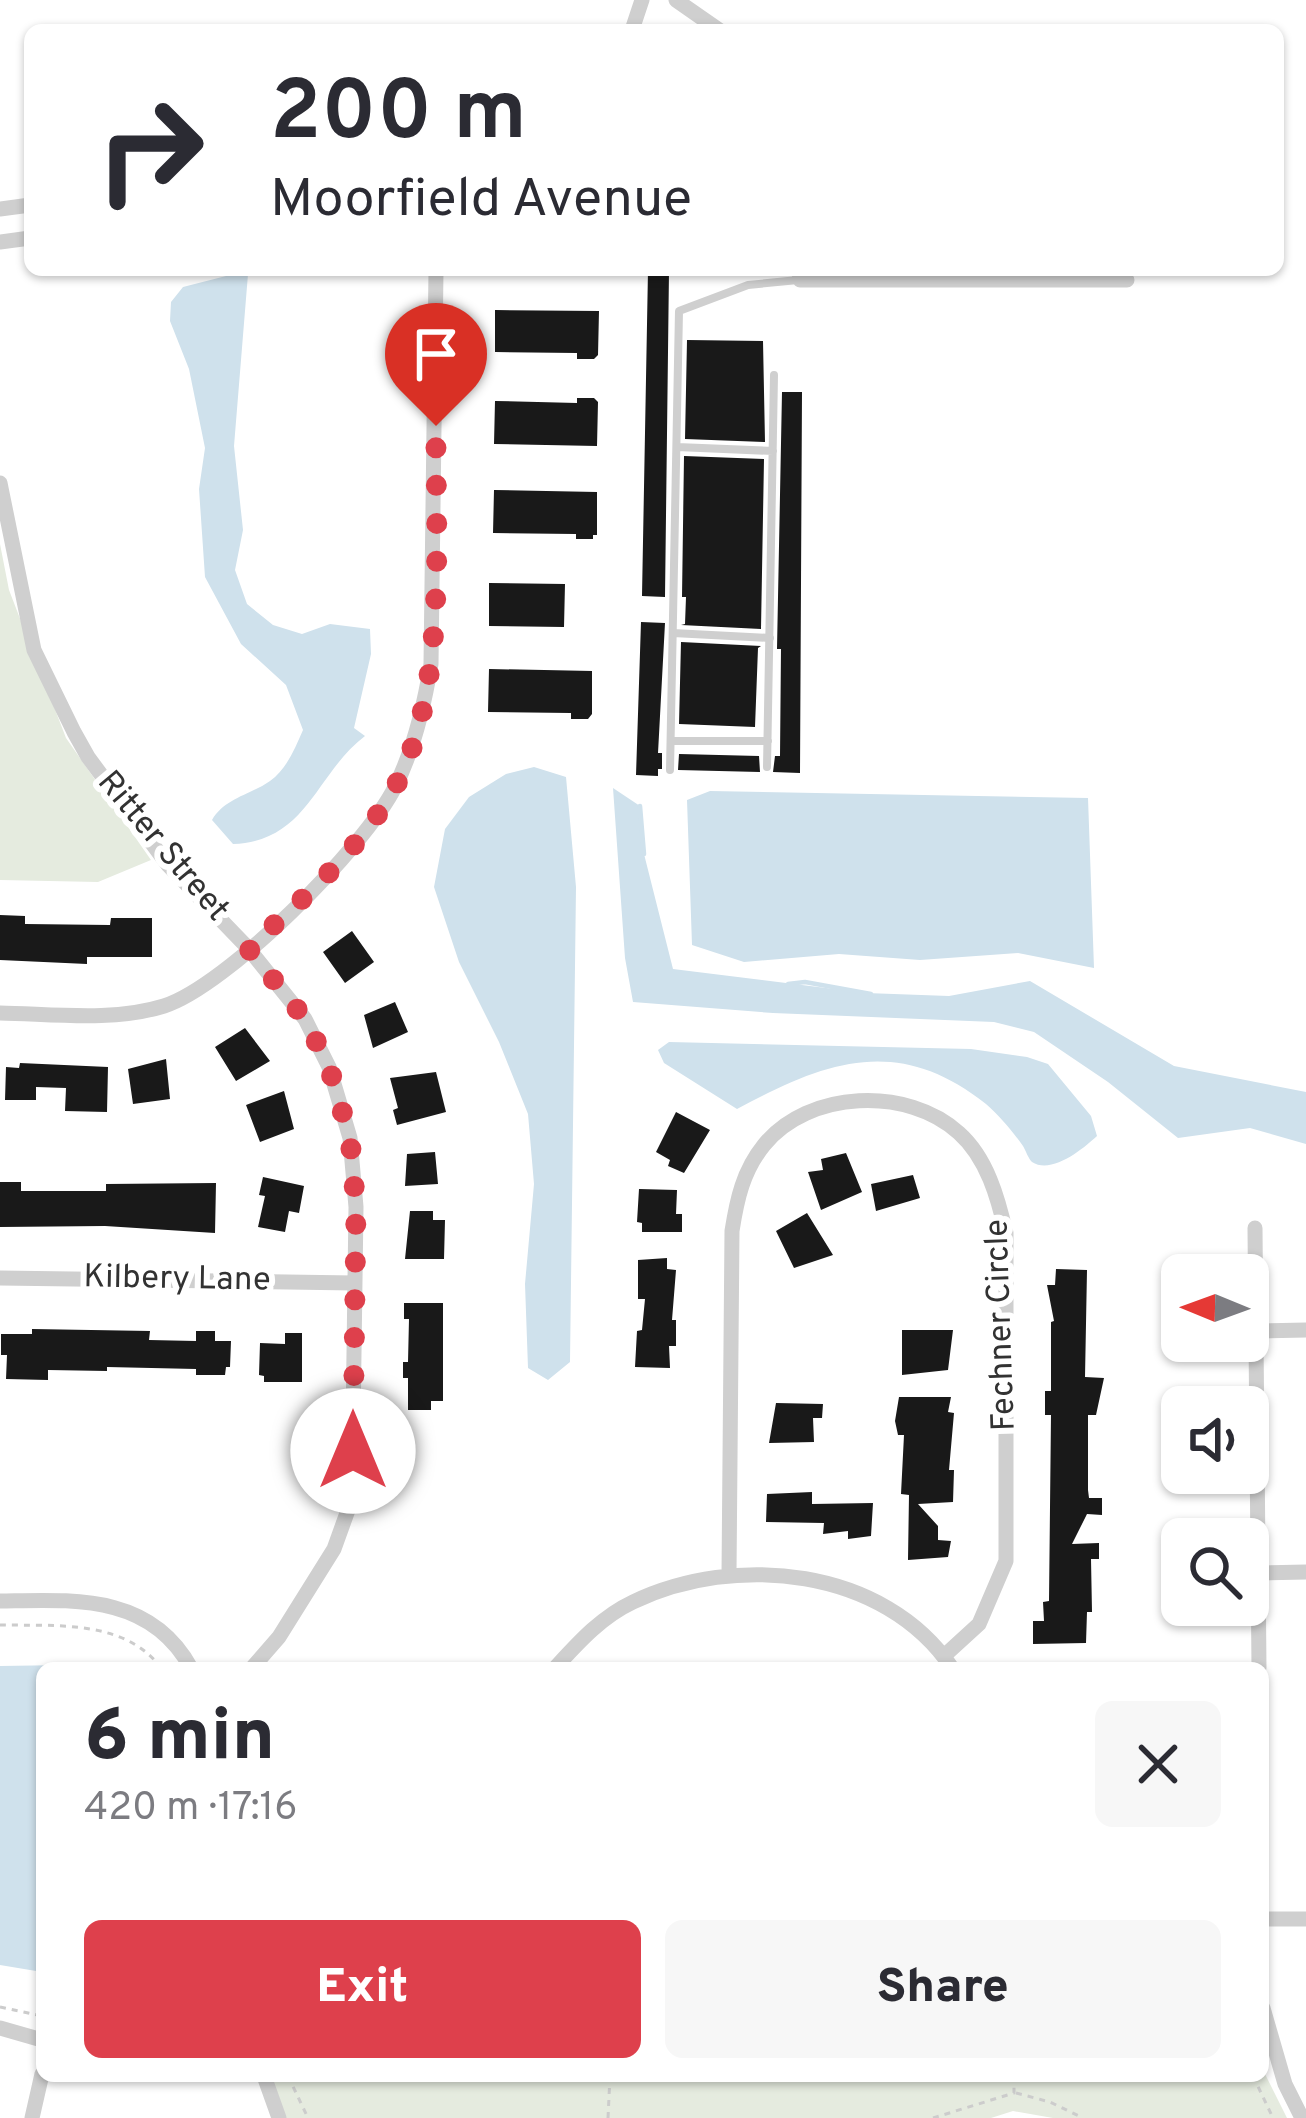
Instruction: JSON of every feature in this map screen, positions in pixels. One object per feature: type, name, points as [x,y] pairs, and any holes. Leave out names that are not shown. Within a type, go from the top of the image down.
[{"type":"street","points":[[676,0],[710,24]]},
{"type":"street","points":[[0,1013],[120,1015],[146,1011],[198,990],[362,837],[394,790],[419,724],[432,643],[436,276]]},
{"type":"street","points":[[865,276],[1127,280]]},
{"type":"street","name":"Ritter Street","points":[[0,483],[34,650],[74,732],[168,865],[248,948],[305,1019],[336,1086],[352,1155],[352,1499],[334,1550],[279,1637],[257,1662]]},
{"type":"street","name":"Fechner Circle","points":[[729,1574],[732,1231],[739,1188],[765,1143],[803,1114],[850,1101],[887,1101],[924,1111],[958,1131],[976,1152],[998,1196],[1006,1233],[1006,1561],[979,1624],[948,1662]]},
{"type":"street","points":[[1256,1228],[1256,1254]]},
{"type":"street","name":"Kilbery Lane","points":[[0,1278],[354,1283]]},
{"type":"street","points":[[1269,1331],[1306,1330]]},
{"type":"street","points":[[1257,1362],[1258,1518]]},
{"type":"street","points":[[1269,1573],[1306,1572]]},
{"type":"street","points":[[560,1662],[588,1632],[628,1604],[679,1583],[729,1574],[824,1582],[903,1619],[948,1662]]},
{"type":"street","points":[[0,1600],[104,1602],[160,1630],[186,1662]]},
{"type":"street","points":[[1259,1626],[1259,1662]]},
{"type":"street","points":[[1269,1919],[1306,1918]]},
{"type":"street","points":[[0,2028],[36,2038]]},
{"type":"street","points":[[1269,2029],[1285,2084],[1302,2118]]},
{"type":"street","points":[[32,2118],[40,2082]]},
{"type":"street","points":[[266,2082],[278,2118]]},
{"type":"lane","points":[[670,770],[679,310],[748,285],[795,276]]},
{"type":"lane","points":[[766,767],[774,375]]},
{"type":"lane","points":[[677,447],[773,451]]},
{"type":"lane","points":[[674,633],[770,638]]},
{"type":"lane","points":[[671,741],[768,741]]},
{"type":"path","points":[[0,1625],[86,1628],[118,1635],[153,1662]]},
{"type":"path","points":[[0,2007],[36,2015]]},
{"type":"path","points":[[291,2082],[308,2118]]},
{"type":"path","points":[[608,2118],[610,2082]]},
{"type":"path","points":[[1014,2082],[1014,2093]]},
{"type":"path","points":[[1256,2082],[1273,2118]]},
{"type":"path","points":[[933,2118],[1014,2093],[1050,2102],[1083,2118]]},
{"type":"shaded area","points":[[0,544],[9,590],[66,738],[151,860],[98,882],[0,880]]},
{"type":"shaded area","points":[[271,2082],[1269,2082],[1287,2118],[1053,2118],[1013,2111],[991,2118],[283,2118]]},
{"type":"water","points":[[226,276],[248,276],[234,446],[243,530],[235,570],[247,604],[273,625],[302,634],[330,624],[370,629],[371,654],[354,728],[365,736],[295,819],[258,840],[233,844],[212,820],[231,802],[276,776],[303,730],[286,685],[241,644],[205,577],[199,489],[205,448],[189,369],[170,321],[171,302],[183,287]]},
{"type":"water","points":[[534,767],[566,777],[576,887],[570,1362],[548,1380],[528,1368],[525,1284],[534,1184],[528,1114],[459,962],[434,887],[445,829],[469,797],[506,774]]},
{"type":"water","points":[[613,788],[640,806],[644,854],[673,969],[866,993],[949,996],[1030,981],[1174,1066],[1306,1092],[1306,1144],[1250,1128],[1178,1138],[1108,1082],[1034,1032],[994,1022],[633,1002],[625,958]]},
{"type":"water","points":[[710,791],[1088,798],[1094,968],[1018,953],[920,960],[839,954],[744,962],[692,945],[687,800]]},
{"type":"water","points":[[669,1042],[971,1049],[1027,1057],[1048,1064],[1091,1116],[1097,1136],[1067,1158],[1040,1165],[1031,1161],[986,1104],[954,1082],[892,1062],[832,1068],[737,1109],[664,1063],[658,1050]]},
{"type":"water","points":[[36,1665],[36,1971],[0,1965],[0,1666]]},
{"type":"building","points":[[648,276],[669,276],[665,597],[642,596]]},
{"type":"building","points":[[495,310],[599,311],[598,355],[577,359],[577,353],[495,352]]},
{"type":"building","points":[[687,340],[763,341],[765,442],[685,439]]},
{"type":"building","points":[[782,392],[802,392],[800,773],[773,772],[775,756],[780,756]]},
{"type":"building","points":[[577,398],[598,402],[597,446],[494,444],[495,401],[577,403]]},
{"type":"building","points":[[684,456],[764,459],[761,629],[681,625],[685,624],[686,597],[682,597]]},
{"type":"building","points":[[494,490],[597,492],[597,535],[576,539],[576,534],[493,533]]},
{"type":"building","points":[[489,583],[565,584],[564,627],[489,626]]},
{"type":"building","points":[[641,622],[665,623],[658,753],[662,753],[662,769],[658,776],[636,775]]},
{"type":"building","points":[[681,642],[761,646],[755,727],[679,724]]},
{"type":"building","points":[[489,669],[592,671],[592,714],[588,719],[571,719],[571,713],[488,712]]},
{"type":"building","points":[[679,754],[759,756],[760,772],[678,770]]},
{"type":"building","points":[[0,915],[25,916],[25,924],[110,925],[111,918],[152,918],[152,957],[87,957],[87,964],[0,960]]},
{"type":"building","points":[[352,931],[374,962],[345,983],[323,952]]},
{"type":"building","points":[[395,1002],[408,1032],[373,1048],[364,1015]]},
{"type":"building","points":[[245,1028],[270,1061],[236,1081],[215,1047]]},
{"type":"building","points":[[166,1059],[170,1099],[133,1104],[128,1069]]},
{"type":"building","points":[[20,1063],[108,1067],[107,1112],[65,1111],[66,1088],[36,1087],[36,1100],[5,1100],[6,1067],[19,1068]]},
{"type":"building","points":[[436,1072],[446,1112],[397,1125],[390,1078]]},
{"type":"building","points":[[284,1091],[294,1129],[260,1142],[246,1105]]},
{"type":"building","points":[[676,1112],[710,1130],[684,1173],[668,1166],[670,1160],[656,1152]]},
{"type":"building","points":[[435,1152],[438,1184],[405,1186],[407,1154]]},
{"type":"building","points":[[846,1153],[862,1192],[821,1210],[808,1172],[823,1170],[821,1159]]},
{"type":"building","points":[[913,1175],[920,1198],[876,1211],[871,1184]]},
{"type":"building","points":[[263,1177],[304,1186],[299,1213],[289,1211],[285,1232],[258,1227],[265,1196],[259,1195]]},
{"type":"building","points":[[0,1182],[21,1182],[21,1191],[216,1183],[215,1233],[105,1226],[0,1227]]},
{"type":"building","points":[[639,1189],[677,1190],[676,1214],[682,1214],[682,1232],[642,1232],[642,1223],[637,1222]]},
{"type":"building","points":[[410,1211],[433,1211],[433,1220],[445,1220],[444,1259],[405,1259]]},
{"type":"building","points":[[807,1213],[833,1255],[794,1268],[776,1231]]},
{"type":"building","points":[[667,1258],[667,1269],[676,1270],[672,1320],[676,1320],[676,1346],[669,1346],[670,1368],[635,1367],[645,1299],[638,1299],[638,1260]]},
{"type":"building","points":[[1056,1269],[1087,1270],[1085,1377],[1104,1378],[1096,1415],[1088,1415],[1088,1490],[1089,1498],[1102,1498],[1102,1515],[1087,1514],[1072,1544],[1099,1543],[1099,1559],[1091,1559],[1092,1612],[1087,1612],[1086,1643],[1033,1644],[1033,1621],[1044,1621],[1043,1602],[1049,1601],[1051,1415],[1045,1415],[1045,1391],[1051,1391],[1054,1321],[1047,1285],[1055,1285]]},
{"type":"building","points":[[404,1303],[443,1303],[443,1401],[431,1401],[431,1410],[408,1410],[403,1362],[408,1362],[409,1319],[404,1319]]},
{"type":"building","points":[[32,1329],[150,1331],[149,1340],[196,1341],[196,1331],[215,1331],[215,1341],[231,1341],[230,1367],[225,1375],[196,1375],[196,1369],[107,1367],[107,1371],[48,1370],[48,1380],[6,1379],[7,1355],[1,1355],[1,1334],[32,1334]]},
{"type":"building","points":[[902,1330],[953,1330],[948,1370],[902,1375]]},
{"type":"building","points":[[285,1333],[302,1333],[302,1382],[264,1382],[259,1375],[260,1343],[285,1344]]},
{"type":"building","points":[[899,1397],[951,1397],[953,1502],[918,1504],[938,1526],[938,1540],[951,1541],[948,1557],[908,1560],[909,1495],[901,1494],[904,1435],[898,1435],[895,1421]]},
{"type":"building","points":[[776,1403],[823,1404],[822,1418],[813,1418],[814,1442],[769,1443]]},
{"type":"building","points":[[812,1492],[812,1504],[873,1503],[871,1536],[848,1539],[848,1531],[823,1534],[824,1523],[766,1522],[767,1494]]},
{"type":"waterway","points":[[640,806],[644,854]]},
{"type":"waterway","points":[[788,984],[805,982],[871,994]]},
{"type":"route","points":[[353,1451],[356,1207],[350,1138],[329,1067],[305,1019],[248,948],[362,837],[394,790],[406,761],[431,664],[436,426]]}]
